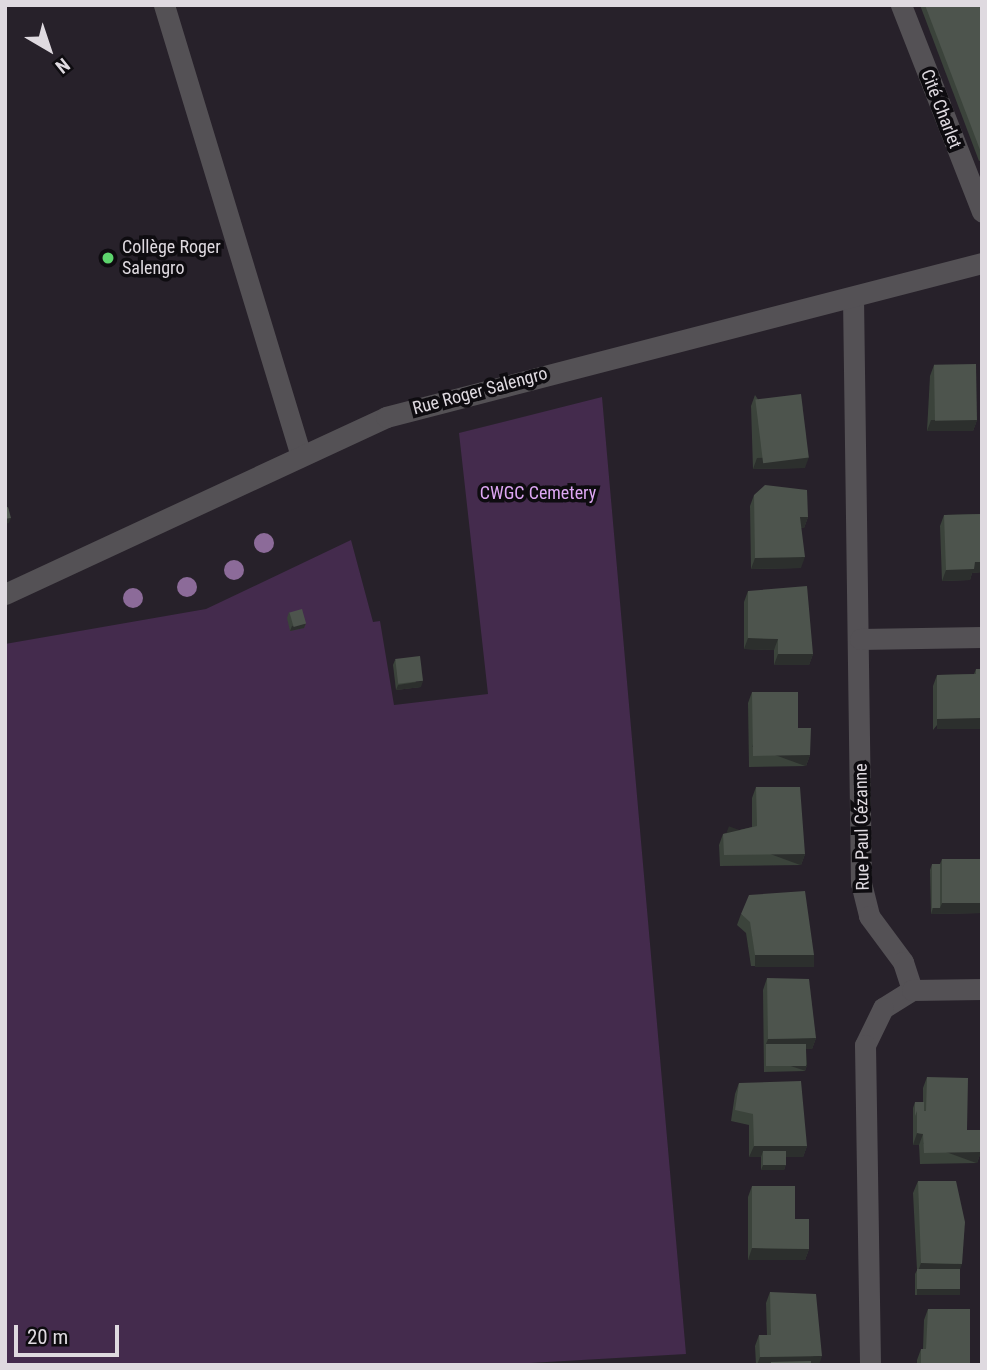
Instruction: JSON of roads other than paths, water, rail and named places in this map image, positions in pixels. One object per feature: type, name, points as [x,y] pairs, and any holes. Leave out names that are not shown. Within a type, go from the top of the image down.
[{"type":"street","points":[[164,5],[301,454]]},
{"type":"street","name":"Cité Charlet","points":[[901,5],[982,212]]},
{"type":"street","name":"Rue Roger Salengro","points":[[5,594],[301,454],[418,407],[982,263]]},
{"type":"street","name":"Rue Paul Cézanne","points":[[853,297],[860,639],[861,883],[869,916],[903,962],[912,990]]},
{"type":"street","points":[[860,639],[982,637]]},
{"type":"street","points":[[870,1365],[865,1045],[883,1008],[912,990],[982,989]]},
{"type":"place","name":"Collège Roger Salengro","points":[[108,258]]},
{"type":"park label","name":"CWGC Cemetery","points":[[538,493]]}]
